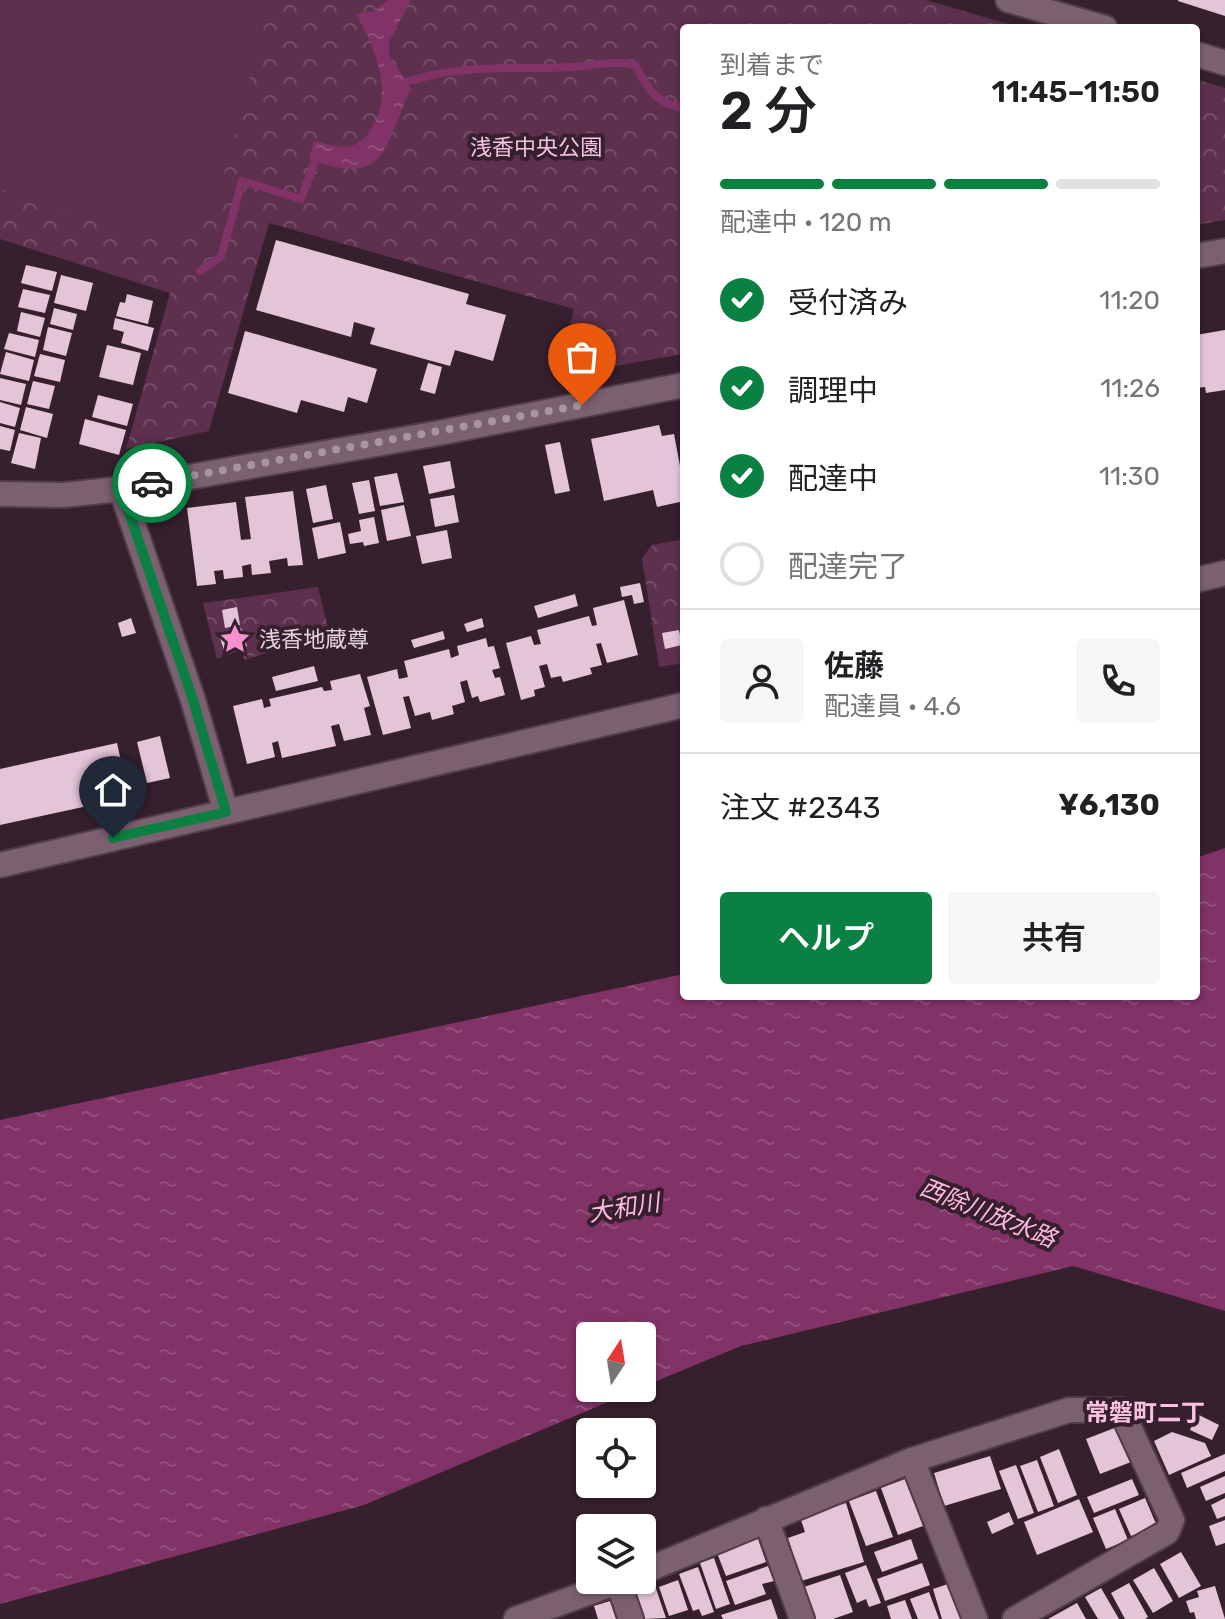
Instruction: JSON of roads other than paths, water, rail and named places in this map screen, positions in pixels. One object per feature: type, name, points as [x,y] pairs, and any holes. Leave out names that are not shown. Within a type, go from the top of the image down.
[{"type":"street","points":[[1008,0],[1091,24]]},
{"type":"street","points":[[1200,55],[1225,63]]},
{"type":"street","points":[[1200,255],[1225,251]]},
{"type":"street","points":[[0,494],[64,495],[121,489],[439,433],[680,386]]},
{"type":"street","points":[[121,489],[193,700],[226,812]]},
{"type":"street","points":[[1200,579],[1225,573]]},
{"type":"street","points":[[0,865],[680,706]]},
{"type":"street","points":[[656,1566],[912,1460],[1069,1410],[1121,1410],[1172,1520],[1167,1532],[1015,1619]]},
{"type":"street","points":[[912,1460],[975,1619]]},
{"type":"street","points":[[766,1519],[802,1619]]},
{"type":"street","points":[[516,1619],[585,1594]]},
{"type":"street","points":[[624,1594],[631,1619]]},
{"type":"water","points":[[388,0],[411,0],[389,42],[389,55],[411,89],[387,145],[369,165],[354,169],[309,159],[314,141],[350,146],[364,139],[373,126],[382,98],[382,84],[375,54],[356,14],[374,11]]},
{"type":"water","points":[[1225,848],[1225,1311],[1073,1266],[741,1346],[656,1381],[656,1322],[576,1322],[576,1402],[608,1402],[364,1505],[0,1604],[0,1120],[680,975],[680,1000],[1200,1000],[1200,857]]},
{"type":"waterway","points":[[407,82],[448,72],[489,68],[626,64],[635,65],[660,99],[680,107]]},
{"type":"waterway","points":[[200,271],[221,257],[242,181],[301,199],[315,161]]},
{"type":"place","name":"浅香地蔵尊","points":[[235,639]]},
{"type":"district","name":"常磐町二丁","points":[[1145,1413]]},
{"type":"park label","name":"浅香中央公園","points":[[536,147]]},
{"type":"water label","name":"大和川","points":[[624,1208]]},
{"type":"water label","name":"西除川放水路","points":[[988,1213]]}]
